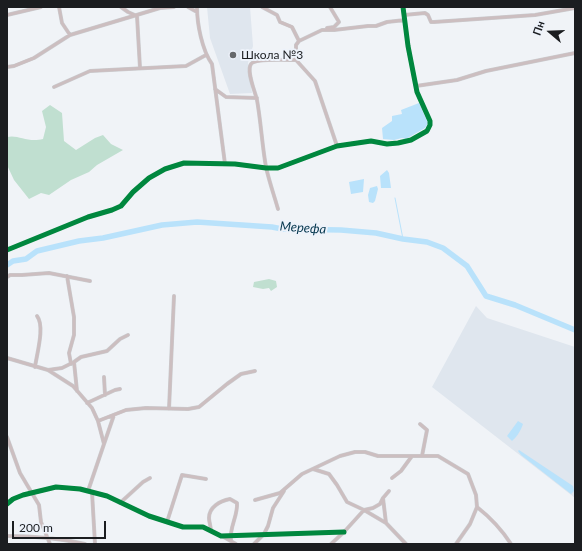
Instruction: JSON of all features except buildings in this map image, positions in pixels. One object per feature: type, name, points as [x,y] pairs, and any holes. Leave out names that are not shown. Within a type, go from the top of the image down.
[{"type":"street","points":[[7,15],[41,7]]},
{"type":"street","points":[[59,7],[62,23],[70,35]]},
{"type":"street","points":[[121,7],[137,16]]},
{"type":"street","points":[[7,67],[14,66],[34,58],[70,35],[160,8],[174,7]]},
{"type":"street","points":[[188,7],[197,12]]},
{"type":"street","points":[[197,7],[206,56],[212,64],[225,164]]},
{"type":"street","points":[[262,7],[277,15],[280,22],[292,27],[299,41]]},
{"type":"street","points":[[330,7],[339,22],[334,27],[322,30],[299,41],[296,46],[296,60],[314,81],[337,146]]},
{"type":"street","points":[[7,250],[88,217],[121,206],[133,192],[149,178],[165,169],[184,163],[278,168],[337,146],[371,141],[388,144],[398,143],[411,140],[427,131],[430,121],[417,92],[403,7]]},
{"type":"street","points":[[404,14],[425,13],[428,14],[431,22],[434,22],[535,15],[575,8]]},
{"type":"street","points":[[126,9],[126,18]]},
{"type":"street","points":[[137,16],[140,68]]},
{"type":"street","points":[[322,30],[376,26],[387,22],[405,20]]},
{"type":"street","points":[[416,86],[457,80],[486,71],[575,53]]},
{"type":"street","points":[[54,87],[90,71],[186,66],[206,56]]},
{"type":"street","points":[[278,209],[266,168],[257,98],[250,69],[251,63],[255,61],[296,60]]},
{"type":"street","points":[[215,88],[226,97],[257,98]]},
{"type":"street","points":[[7,277],[10,275],[22,276],[49,273],[90,281]]},
{"type":"street","points":[[67,276],[74,316],[74,335],[69,353],[73,363],[77,390]]},
{"type":"street","points":[[169,409],[174,296]]},
{"type":"street","points":[[35,367],[40,334],[40,320],[37,316]]},
{"type":"street","points":[[7,358],[35,367],[48,370],[57,370],[73,363],[80,357],[107,351],[120,339],[128,335]]},
{"type":"street","points":[[48,370],[73,386],[92,408],[98,421],[104,444]]},
{"type":"street","points":[[98,421],[126,410],[146,408],[188,409],[199,407],[241,374],[255,371]]},
{"type":"street","points":[[104,377],[105,395]]},
{"type":"street","points":[[87,403],[120,389]]},
{"type":"street","points":[[94,544],[90,492],[114,415]]},
{"type":"street","points":[[420,424],[427,430],[422,456]]},
{"type":"street","points":[[7,437],[20,473],[39,505],[41,522],[50,544]]},
{"type":"street","points":[[255,500],[280,493],[302,474],[340,456],[355,452],[365,452],[378,456],[438,456],[468,474],[476,495],[477,507],[470,524],[456,544]]},
{"type":"street","points":[[392,478],[401,471],[412,456]]},
{"type":"street","points":[[313,469],[329,474],[348,502],[386,523],[406,544]]},
{"type":"street","points":[[167,522],[182,475],[206,479]]},
{"type":"street","points":[[120,502],[143,482],[150,478]]},
{"type":"street","points":[[254,544],[264,534],[268,526],[272,508],[288,486]]},
{"type":"street","points":[[7,504],[13,499],[56,487],[80,489],[106,496],[149,516],[183,527],[203,527],[231,540],[236,544]]},
{"type":"street","points":[[331,544],[364,510],[373,508],[380,504],[389,491]]},
{"type":"street","points":[[383,498],[386,523]]},
{"type":"street","points":[[211,531],[209,517],[212,508],[221,501],[230,499],[237,503],[238,510],[231,540]]},
{"type":"street","points":[[477,507],[503,531],[511,544]]},
{"type":"street","points":[[221,536],[344,532]]},
{"type":"street","points":[[7,536],[68,540],[85,544]]},
{"type":"shaded area","name":"Школа №3","points":[[207,7],[250,7],[253,46],[248,63],[252,93],[230,94],[210,38]]},
{"type":"shaded area","points":[[476,306],[487,318],[575,347],[575,498],[432,387]]},
{"type":"green space","points":[[50,105],[62,113],[64,141],[76,150],[95,138],[103,135],[111,144],[123,150],[97,165],[89,172],[71,180],[49,195],[41,193],[29,199],[14,180],[7,165],[7,137],[11,136],[32,140],[43,139],[46,127],[42,111]]},
{"type":"green space","points":[[269,279],[276,281],[277,287],[271,291],[269,288],[263,289],[253,287],[254,282]]},
{"type":"water","points":[[419,103],[428,123],[425,128],[406,139],[383,139],[382,128],[392,121],[392,116],[402,114],[401,110]]},
{"type":"water","points":[[387,170],[389,173],[391,188],[381,188],[380,176]]},
{"type":"water","points":[[364,179],[363,192],[351,194],[349,182]]},
{"type":"water","points":[[377,186],[378,189],[375,201],[373,203],[369,202],[368,195],[370,188]]},
{"type":"water","points":[[518,421],[523,424],[516,438],[512,441],[507,436]]},
{"type":"water","points":[[519,450],[573,486],[574,491],[571,494],[521,455],[518,451]]},
{"type":"waterway","points":[[395,198],[403,239]]},
{"type":"waterway","name":"Мерефа","points":[[7,265],[13,261],[26,259],[37,251],[79,241],[103,238],[162,225],[197,222],[282,229],[341,230],[376,233],[403,239],[427,242],[443,248],[467,266],[486,296],[515,305],[575,330]]},
{"type":"cycle path","points":[[7,250],[88,217],[121,206],[133,192],[149,178],[165,169],[184,163],[235,164],[278,168],[337,146],[371,141],[387,144],[398,143],[411,140],[427,131],[430,121],[417,92],[408,46],[403,7]]},
{"type":"cycle path","points":[[7,504],[13,499],[23,495],[56,487],[80,489],[107,496],[149,516],[183,527],[203,527],[221,536],[344,532]]},
{"type":"place","name":"Школа №3","points":[[233,55]]}]
